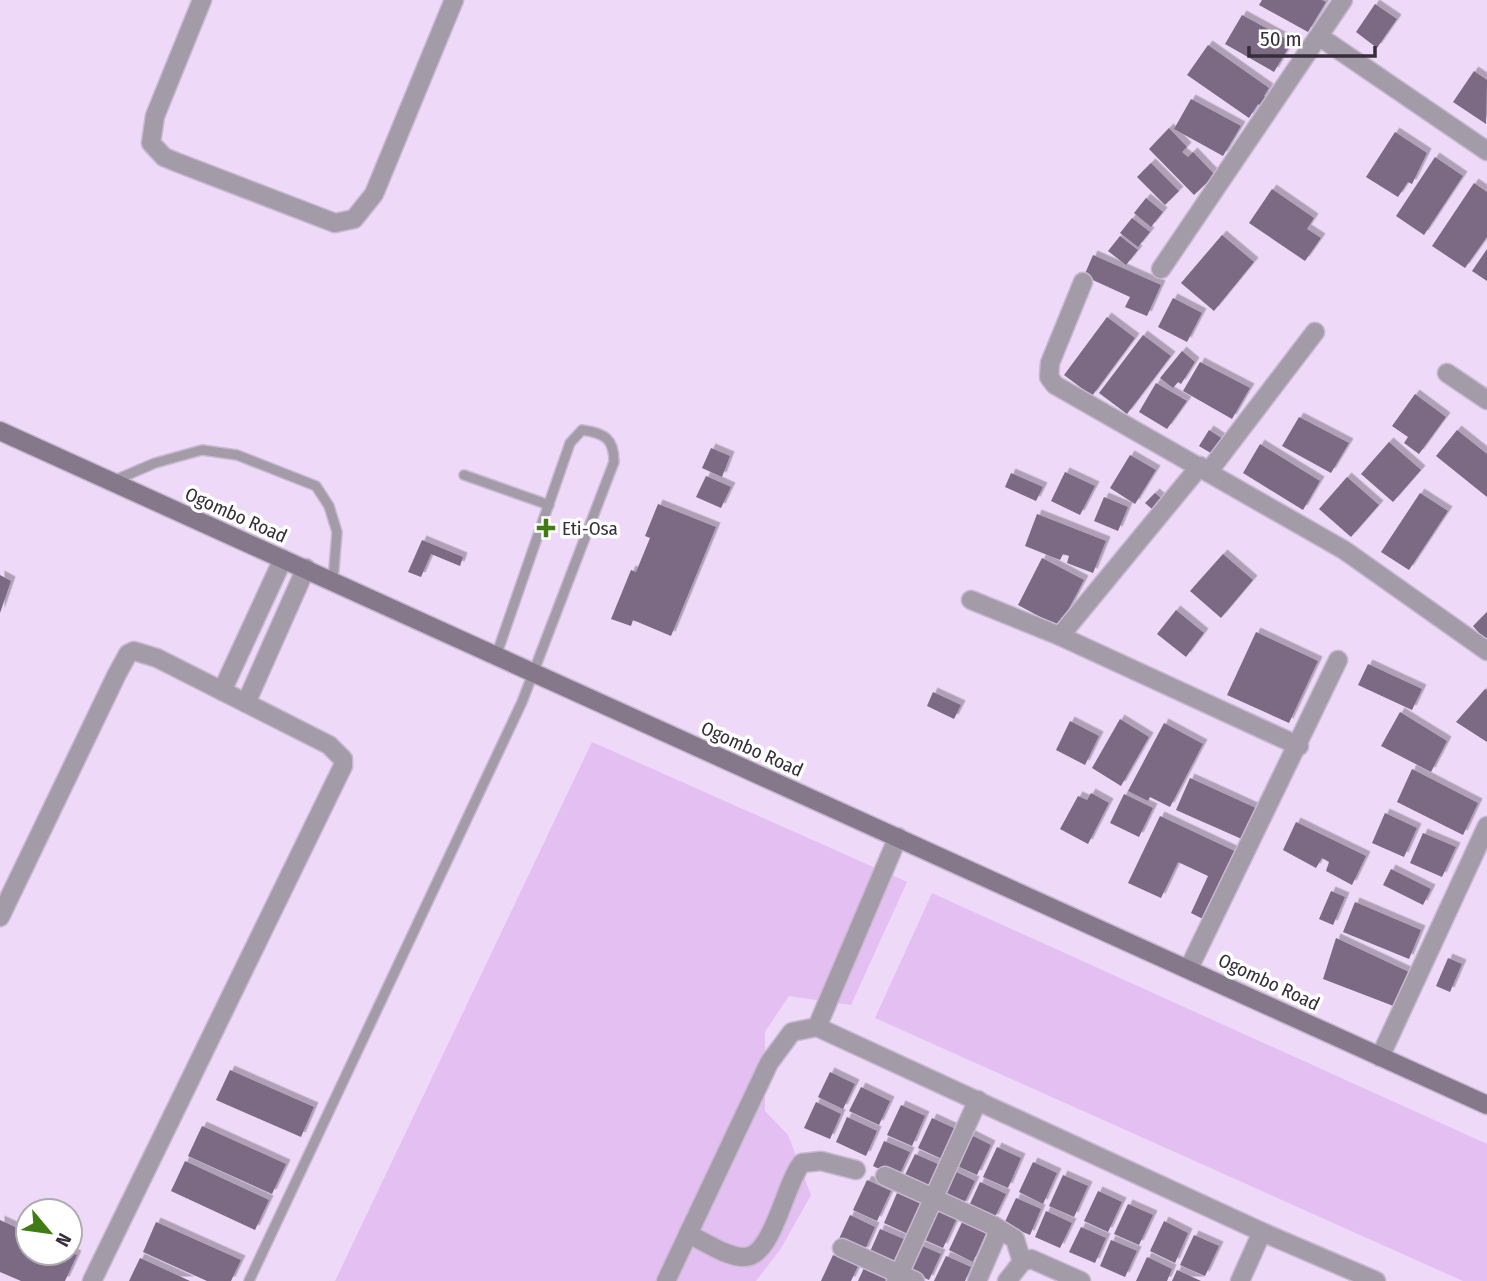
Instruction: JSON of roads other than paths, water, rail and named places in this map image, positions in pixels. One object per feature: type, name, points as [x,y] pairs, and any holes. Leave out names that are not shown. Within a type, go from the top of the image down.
[{"type":"main road","name":"Ogombo Road","points":[[0,431],[1487,1105]]},
{"type":"street","points":[[202,0],[155,116],[150,144],[164,157],[335,223],[355,219],[374,194],[454,0]]},
{"type":"street","points":[[1161,269],[1343,0]]},
{"type":"street","points":[[1320,37],[1487,151]]},
{"type":"street","points":[[1083,282],[1050,363],[1052,381],[1344,550],[1487,651]]},
{"type":"street","points":[[1060,636],[1205,468],[1315,332]]},
{"type":"street","points":[[1447,373],[1487,400]]},
{"type":"street","points":[[222,691],[283,559]]},
{"type":"street","points":[[246,703],[306,568]]},
{"type":"street","points":[[971,600],[1060,636],[1299,746]]},
{"type":"street","points":[[0,917],[128,654],[141,651],[329,745],[343,759],[343,766],[92,1281]]},
{"type":"street","points":[[1189,968],[1299,746],[1338,660]]},
{"type":"street","points":[[1380,1057],[1487,826]]},
{"type":"street","points":[[817,1027],[898,837]]},
{"type":"street","points":[[666,1281],[779,1045],[792,1032],[817,1027],[1262,1232],[1376,1281]]},
{"type":"street","points":[[842,1248],[903,1279],[934,1197],[978,1100]]},
{"type":"street","points":[[688,1234],[729,1254],[752,1256],[767,1240],[802,1163],[821,1161],[856,1170]]},
{"type":"street","points":[[885,1176],[994,1226],[1015,1239],[1022,1262]]},
{"type":"street","points":[[976,1281],[997,1235],[994,1226]]},
{"type":"street","points":[[1240,1281],[1262,1232]]},
{"type":"street","points":[[1007,1281],[1022,1262],[1031,1259],[1081,1281]]},
{"type":"lane","points":[[249,1281],[522,702],[614,463],[614,446],[610,439],[582,430],[570,443],[495,657]]},
{"type":"lane","points":[[111,482],[155,463],[202,450],[237,455],[316,486],[329,506],[337,532],[333,581]]},
{"type":"lane","points":[[464,475],[549,505]]},
{"type":"place","name":"Eti-Osa","points":[[546,528]]}]
